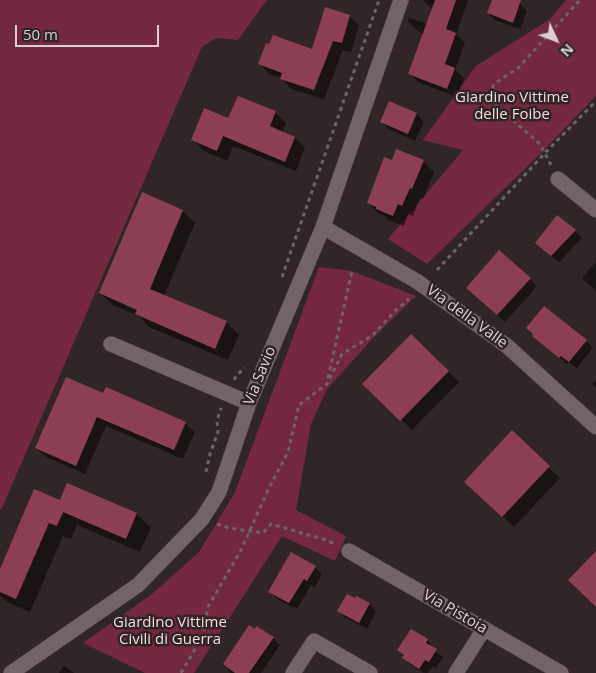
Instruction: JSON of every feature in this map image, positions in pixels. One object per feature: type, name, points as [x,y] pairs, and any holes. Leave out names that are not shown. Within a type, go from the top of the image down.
[{"type":"street","name":"Via Savio","points":[[11,673],[138,585],[202,519],[219,492],[249,403],[323,227],[401,0]]},
{"type":"street","points":[[558,179],[596,210]]},
{"type":"street","name":"Via della Valle","points":[[323,227],[418,282],[507,346],[596,428]]},
{"type":"street","points":[[111,344],[249,403]]},
{"type":"street","name":"Via Pistoia","points":[[350,551],[561,673]]},
{"type":"street","points":[[456,673],[484,629]]},
{"type":"street","points":[[293,673],[314,641],[370,673]]},
{"type":"path","points":[[279,285],[379,0]]},
{"type":"path","points":[[558,179],[540,144],[488,98],[494,84],[518,68],[580,0]]},
{"type":"path","points":[[436,270],[596,101]]},
{"type":"path","points":[[326,384],[352,271]]},
{"type":"path","points":[[182,673],[202,637],[208,606],[241,550],[269,488],[288,452],[299,405],[326,384],[342,354],[373,335],[409,299]]},
{"type":"path","points":[[205,478],[210,454],[218,432],[217,421],[220,410],[237,375],[249,365]]},
{"type":"path","points":[[202,519],[229,528],[263,533],[271,524],[326,540]]},
{"type":"green space","points":[[0,0],[267,0],[238,40],[216,38],[202,47],[0,509]]},
{"type":"green space","name":"Giardino Vittime delle Foibe","points":[[566,0],[596,0],[596,96],[540,154],[427,264],[388,239],[463,150],[423,140],[476,66],[550,19]]},
{"type":"green space","name":"Giardino Vittime Civili di Guerra","points":[[319,267],[352,271],[416,296],[376,335],[327,389],[311,424],[296,510],[346,536],[335,561],[282,536],[194,673],[145,673],[83,643],[152,594],[199,552],[235,492]]},
{"type":"building","points":[[435,0],[456,0],[446,29],[456,33],[445,64],[455,68],[447,89],[408,74]]},
{"type":"building","points":[[492,0],[521,0],[513,23],[487,13]]},
{"type":"building","points":[[325,7],[350,15],[342,43],[333,41],[314,90],[280,79],[282,73],[258,64],[266,43],[269,44],[273,35],[312,49]]},
{"type":"building","points":[[238,96],[276,111],[270,126],[295,137],[285,162],[223,136],[217,151],[191,140],[204,108],[228,118]]},
{"type":"building","points":[[389,101],[417,113],[408,134],[380,122]]},
{"type":"building","points":[[396,149],[424,160],[412,189],[410,188],[402,206],[398,204],[393,216],[367,203],[384,157],[392,160]]},
{"type":"building","points":[[142,192],[183,210],[150,289],[227,321],[215,349],[135,314],[137,310],[99,293]]},
{"type":"building","points":[[557,215],[576,230],[551,256],[535,243]]},
{"type":"building","points":[[499,250],[531,278],[497,315],[466,288]]},
{"type":"building","points":[[544,306],[587,340],[569,362],[561,356],[559,358],[532,336],[533,334],[526,328]]},
{"type":"building","points":[[411,334],[449,371],[400,421],[362,384]]},
{"type":"building","points":[[66,377],[103,393],[106,387],[186,422],[174,450],[97,417],[76,466],[35,448]]},
{"type":"building","points":[[512,430],[550,466],[502,517],[464,482]]},
{"type":"building","points":[[67,483],[137,513],[126,539],[63,512],[57,526],[49,523],[16,599],[0,592],[0,569],[34,489],[60,500]]},
{"type":"building","points":[[596,551],[596,607],[568,580]]},
{"type":"building","points":[[291,552],[316,566],[307,581],[304,579],[289,603],[268,592]]},
{"type":"building","points":[[347,594],[370,603],[359,623],[337,611]]},
{"type":"building","points":[[249,625],[255,629],[256,626],[274,637],[249,673],[235,673],[223,664]]},
{"type":"building","points":[[411,629],[428,639],[426,643],[437,649],[429,662],[425,660],[419,669],[402,658],[404,655],[397,650]]}]
